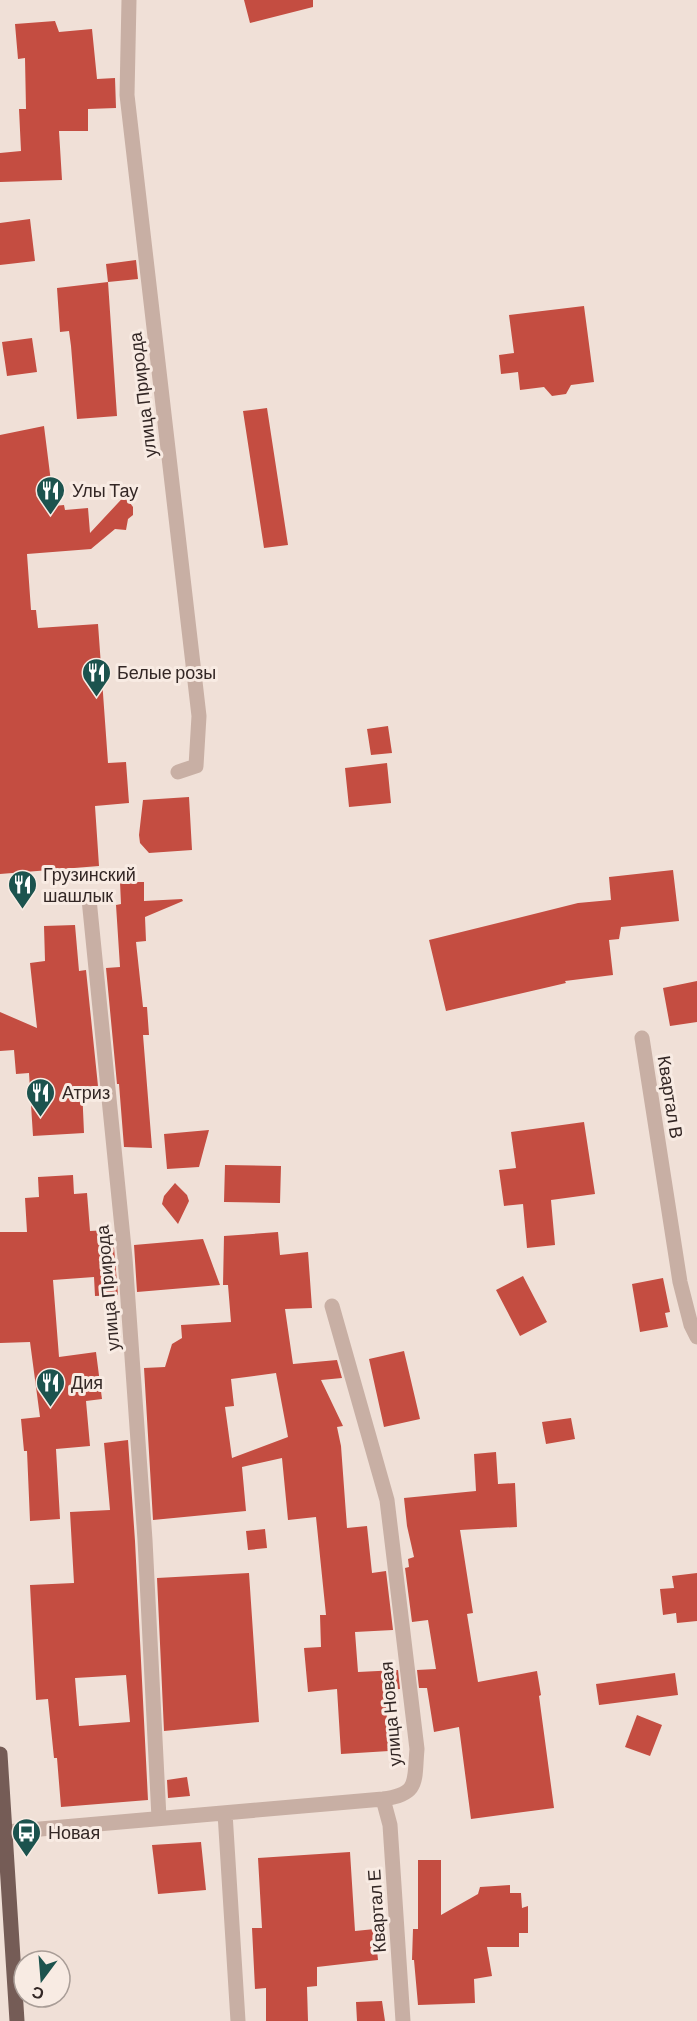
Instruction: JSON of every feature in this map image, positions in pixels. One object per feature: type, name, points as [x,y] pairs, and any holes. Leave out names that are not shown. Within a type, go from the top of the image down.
[{"type":"main road","points":[[0,1754],[17,2021]]},
{"type":"street","name":"улица Природа","points":[[129,0],[127,95],[199,716],[196,766],[178,772]]},
{"type":"street","name":"улица Природа","points":[[89,898],[125,1258],[145,1540],[159,1818]]},
{"type":"street","name":"Квартал В","points":[[642,1038],[680,1282],[697,1337]]},
{"type":"street","name":"улица Новая","points":[[6,1832],[382,1799],[404,1795],[414,1784],[417,1749],[387,1500],[332,1306]]},
{"type":"street","name":"Квартал Е","points":[[382,1799],[390,1825],[403,2021]]},
{"type":"street","points":[[225,1813],[238,2021]]},
{"type":"building","points":[[244,0],[313,0],[313,7],[250,23]]},
{"type":"building","points":[[55,21],[59,32],[92,29],[97,79],[115,78],[116,108],[88,109],[88,131],[59,131],[62,180],[0,182],[0,153],[21,151],[19,109],[26,109],[25,58],[18,59],[15,24]]},
{"type":"building","points":[[30,219],[35,261],[0,265],[0,223]]},
{"type":"building","points":[[136,260],[138,279],[108,282],[106,264]]},
{"type":"building","points":[[108,282],[117,416],[77,419],[69,331],[60,332],[57,288]]},
{"type":"building","points":[[584,306],[594,382],[571,385],[566,394],[552,396],[544,387],[520,390],[518,372],[501,374],[499,355],[514,353],[509,315]]},
{"type":"building","points":[[32,338],[37,372],[7,376],[2,342]]},
{"type":"building","points":[[267,408],[288,545],[264,548],[243,411]]},
{"type":"building","points":[[44,426],[54,506],[64,505],[65,510],[88,508],[90,533],[131,489],[130,503],[133,507],[133,515],[128,519],[126,530],[115,529],[91,549],[27,554],[31,610],[36,610],[38,628],[98,624],[108,763],[126,762],[129,803],[95,806],[99,866],[0,874],[0,435]]},
{"type":"building","points":[[388,726],[392,753],[371,755],[367,729]]},
{"type":"building","points":[[387,763],[391,803],[349,807],[345,768]]},
{"type":"building","points":[[189,797],[192,850],[149,853],[140,843],[139,835],[143,800]]},
{"type":"building","points":[[673,870],[679,921],[621,927],[619,939],[609,940],[613,975],[565,981],[566,983],[446,1011],[429,940],[578,903],[611,900],[609,877]]},
{"type":"building","points":[[120,882],[144,882],[144,901],[182,899],[183,901],[145,917],[146,941],[136,942],[143,1007],[147,1007],[149,1035],[143,1035],[152,1148],[124,1147],[106,968],[120,967],[116,905],[121,904]]},
{"type":"building","points":[[75,925],[79,971],[86,970],[98,1086],[82,1087],[84,1133],[33,1136],[29,1073],[16,1074],[14,1050],[0,1051],[0,1012],[37,1028],[30,963],[45,961],[44,926]]},
{"type":"building","points":[[697,981],[697,1022],[670,1026],[663,988]]},
{"type":"building","points":[[584,1122],[595,1194],[551,1200],[555,1245],[527,1248],[523,1204],[504,1206],[499,1170],[516,1168],[511,1132]]},
{"type":"building","points":[[209,1130],[199,1167],[167,1169],[164,1134]]},
{"type":"building","points":[[225,1165],[281,1166],[280,1203],[224,1202]]},
{"type":"building","points":[[73,1175],[74,1194],[87,1193],[90,1231],[107,1230],[108,1247],[114,1247],[118,1295],[95,1296],[94,1277],[53,1280],[59,1357],[96,1352],[102,1399],[86,1401],[90,1446],[56,1449],[60,1519],[30,1521],[27,1451],[24,1451],[21,1419],[40,1417],[30,1342],[0,1343],[0,1232],[27,1232],[25,1198],[39,1197],[38,1177]]},
{"type":"building","points":[[175,1183],[187,1195],[189,1201],[178,1224],[162,1204],[164,1196]]},
{"type":"building","points":[[278,1232],[280,1255],[308,1252],[312,1308],[285,1309],[293,1364],[337,1360],[342,1378],[321,1380],[343,1426],[337,1427],[341,1446],[347,1528],[367,1526],[372,1573],[386,1571],[393,1630],[355,1632],[358,1672],[398,1670],[400,1689],[385,1690],[389,1751],[341,1754],[337,1689],[308,1692],[304,1648],[321,1647],[320,1615],[326,1615],[316,1517],[288,1520],[282,1458],[242,1467],[246,1511],[153,1520],[144,1368],[165,1367],[172,1344],[182,1338],[181,1325],[231,1322],[228,1285],[223,1285],[224,1236]],"holes":[[[276,1373],[288,1437],[232,1458],[225,1407],[234,1406],[231,1379]]]},
{"type":"building","points":[[203,1239],[220,1285],[137,1292],[134,1245]]},
{"type":"building","points":[[523,1276],[547,1322],[520,1336],[496,1290]]},
{"type":"building","points":[[663,1278],[670,1312],[665,1313],[668,1327],[640,1332],[632,1284]]},
{"type":"building","points":[[404,1351],[420,1419],[384,1427],[369,1359]]},
{"type":"building","points":[[571,1418],[575,1439],[546,1444],[542,1422]]},
{"type":"building","points":[[128,1440],[148,1800],[61,1807],[57,1758],[54,1758],[48,1699],[36,1700],[30,1585],[74,1583],[70,1512],[110,1510],[104,1443]],"holes":[[[126,1675],[130,1722],[79,1726],[75,1678]]]},
{"type":"building","points":[[496,1452],[498,1484],[515,1483],[517,1527],[460,1530],[473,1613],[467,1614],[478,1682],[537,1671],[554,1808],[471,1819],[459,1727],[434,1732],[427,1688],[419,1688],[417,1670],[436,1669],[428,1620],[412,1622],[405,1568],[409,1567],[408,1559],[414,1557],[404,1498],[476,1491],[474,1454]]},
{"type":"building","points":[[265,1529],[267,1548],[248,1550],[246,1531]]},
{"type":"building","points":[[249,1573],[259,1722],[164,1731],[157,1578]]},
{"type":"building","points":[[697,1573],[697,1621],[677,1623],[676,1613],[663,1615],[660,1589],[674,1588],[672,1576]]},
{"type":"building","points":[[675,1673],[678,1695],[599,1705],[596,1684]]},
{"type":"building","points":[[637,1715],[662,1725],[650,1756],[625,1747]]},
{"type":"building","points":[[187,1777],[190,1796],[168,1798],[167,1780]]},
{"type":"building","points":[[201,1842],[206,1890],[158,1894],[152,1845]]},
{"type":"building","points":[[350,1852],[355,1931],[375,1929],[378,1960],[317,1967],[317,1986],[307,1987],[308,2021],[266,2021],[266,1988],[255,1989],[252,1928],[262,1928],[258,1858]]},
{"type":"building","points":[[418,1860],[441,1860],[441,1915],[478,1894],[480,1887],[510,1885],[510,1893],[521,1893],[522,1908],[528,1906],[528,1933],[519,1933],[519,1947],[487,1947],[492,1976],[474,1979],[475,2003],[418,2005],[414,1960],[412,1960],[413,1929],[418,1929]]},
{"type":"building","points":[[382,2001],[385,2021],[357,2021],[356,2002]]},
{"type":"place","name":"Улы Тау","points":[[51,516]]},
{"type":"place","name":"Белые розы","points":[[96,698]]},
{"type":"place","name":"Грузинский шашлык","points":[[22,910]]},
{"type":"place","name":"Атриз","points":[[41,1118]]},
{"type":"place","name":"Дия","points":[[50,1408]]},
{"type":"place","name":"Новая","points":[[27,1858]]}]
